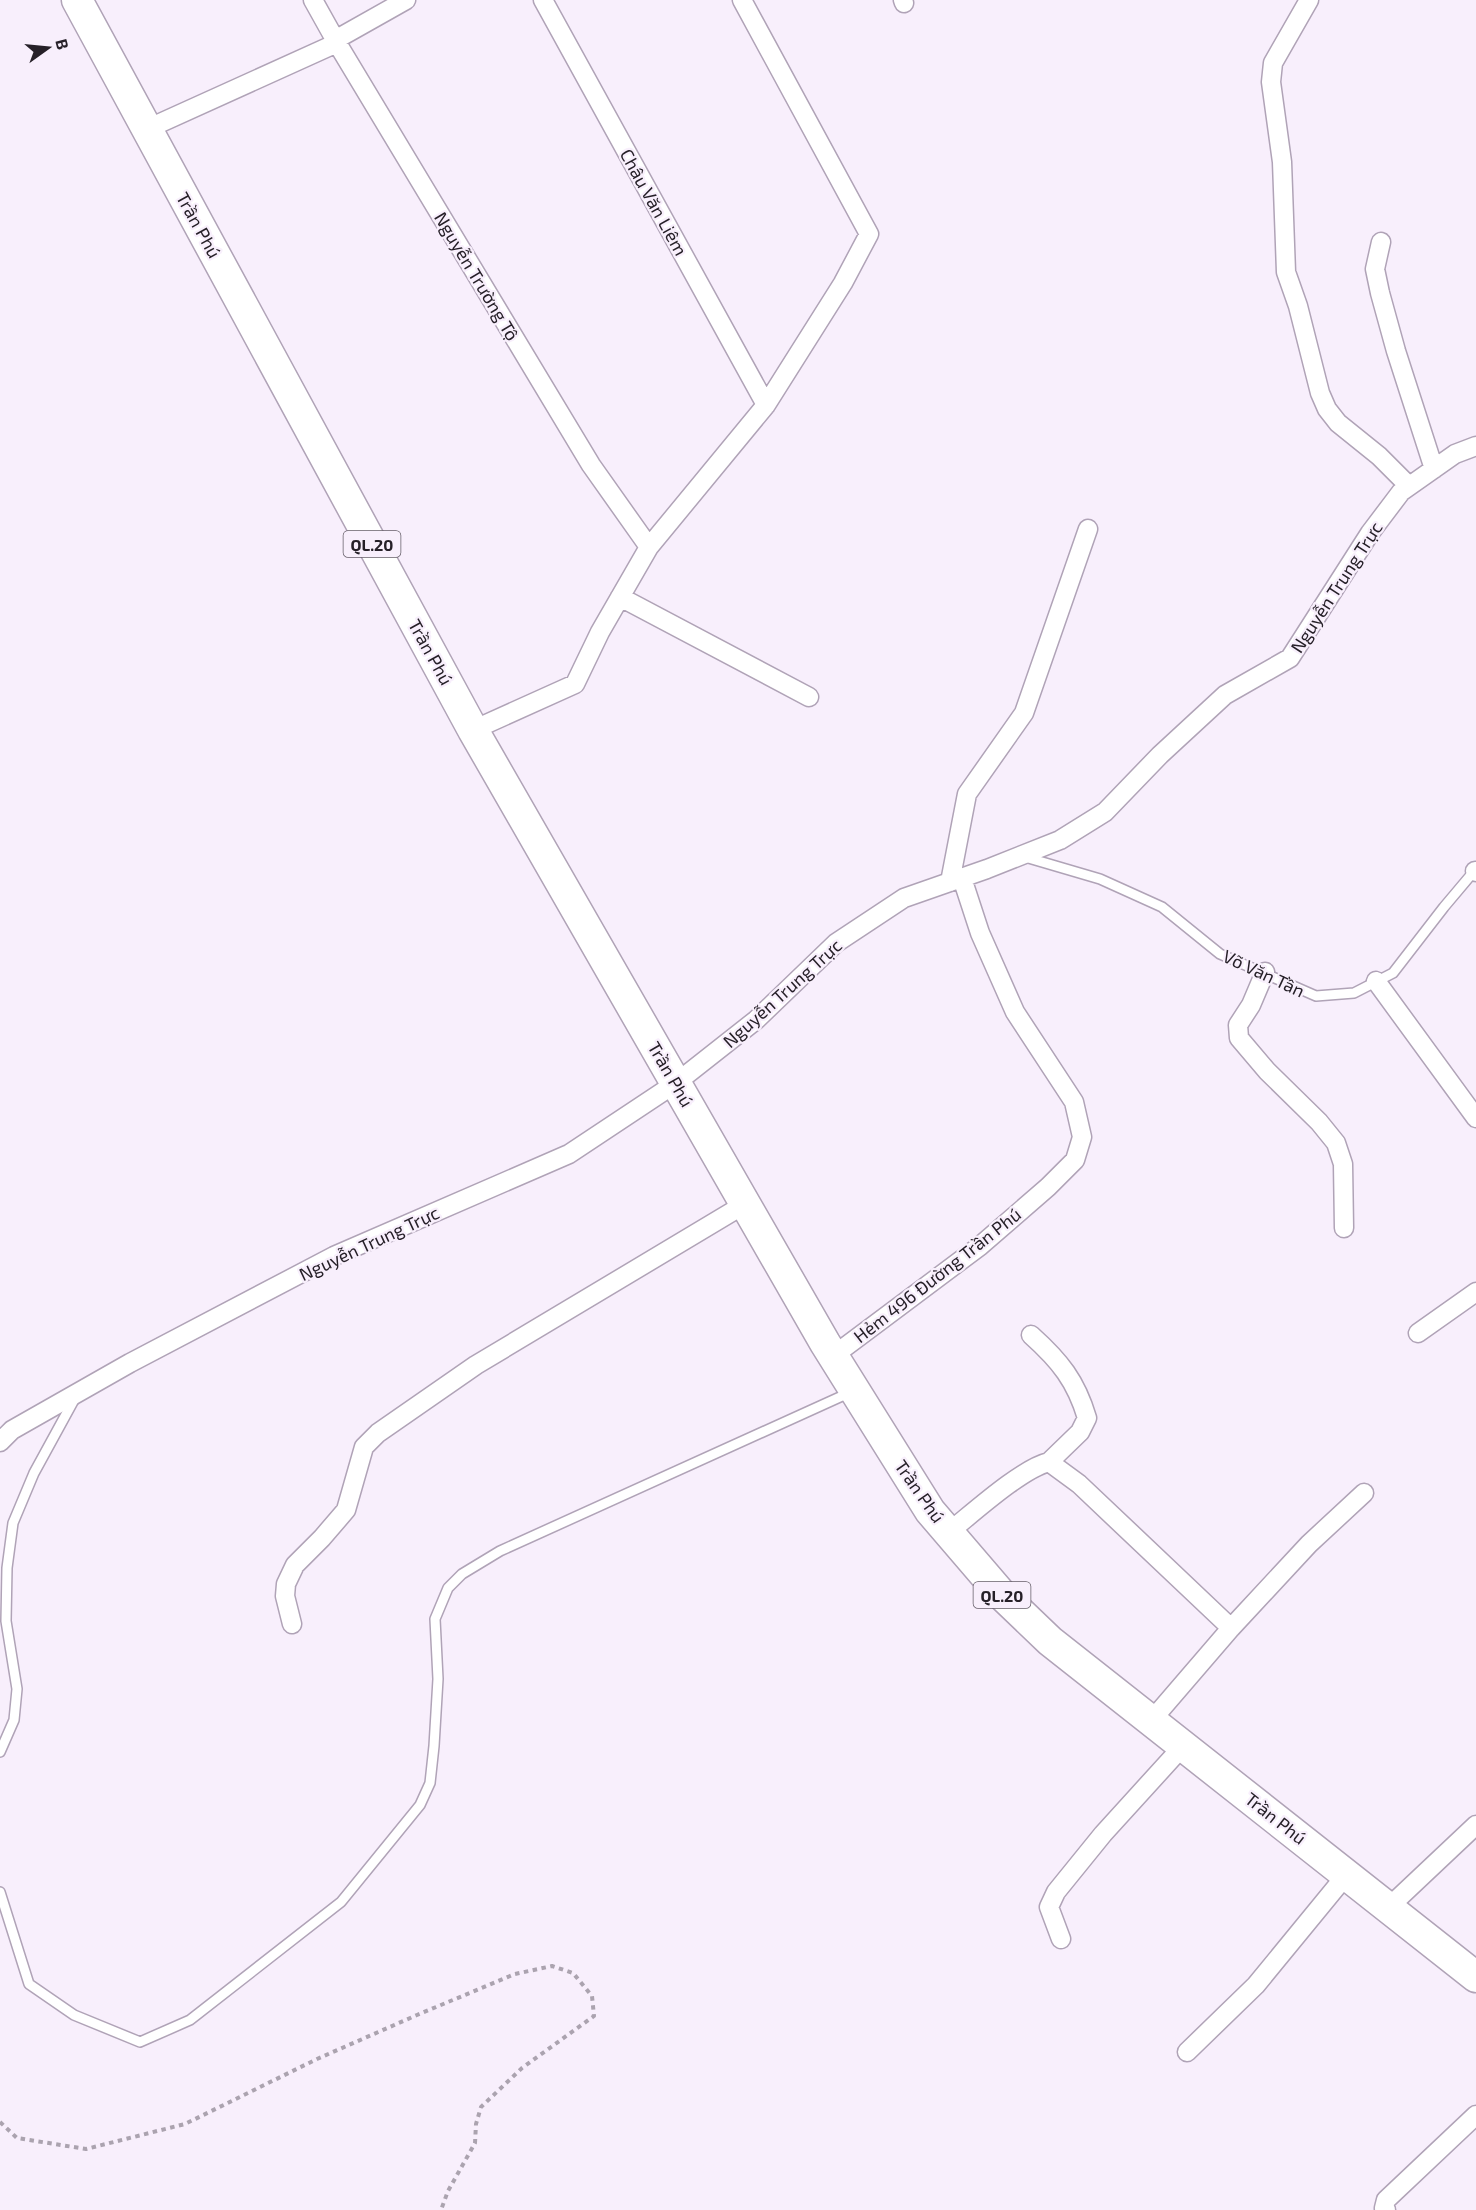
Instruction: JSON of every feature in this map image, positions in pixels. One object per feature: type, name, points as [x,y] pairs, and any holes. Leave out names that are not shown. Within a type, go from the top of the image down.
[{"type":"highway","name":"Trần Phú","points":[[77,0],[473,730],[832,1356],[930,1511],[1002,1595],[1050,1641],[1389,1906],[1476,1977]]},
{"type":"street","name":"Nguyễn Trường Tộ","points":[[313,0],[591,465],[649,547]]},
{"type":"street","points":[[147,129],[336,41],[406,0]]},
{"type":"street","name":"Châu Văn Liêm","points":[[543,0],[766,405]]},
{"type":"street","points":[[473,730],[576,684],[600,632],[649,547],[766,405],[843,283],[869,234],[742,0]]},
{"type":"street","points":[[1309,0],[1273,63],[1271,82],[1282,162],[1286,272],[1299,306],[1320,393],[1327,409],[1338,423],[1379,456],[1409,486]]},
{"type":"street","points":[[1381,242],[1375,269],[1380,294],[1434,469]]},
{"type":"street","name":"Nguyễn Trung Trực","points":[[0,1442],[12,1430],[130,1363],[334,1256],[569,1154],[676,1083],[756,1020],[836,943],[904,898],[1060,840],[1105,812],[1160,755],[1225,695],[1290,658],[1370,533],[1401,492],[1455,454],[1476,446]]},
{"type":"street","points":[[956,880],[967,794],[1024,713],[1088,529]]},
{"type":"street","points":[[620,597],[809,697]]},
{"type":"street","name":"Hẻm 496 Đường Trần Phú","points":[[832,1356],[980,1246],[1075,1160],[1082,1137],[1074,1102],[1015,1012],[956,880]]},
{"type":"street","points":[[1265,972],[1251,1005],[1238,1025],[1239,1038],[1336,1143],[1343,1164],[1344,1228]]},
{"type":"street","points":[[1376,981],[1476,1118]]},
{"type":"street","points":[[292,1624],[285,1596],[286,1584],[295,1565],[346,1510],[364,1447],[378,1434],[476,1365],[745,1204]]},
{"type":"street","points":[[1418,1333],[1476,1292]]},
{"type":"street","points":[[949,1532],[1024,1474],[1040,1464],[1049,1462],[1080,1432],[1087,1418],[1073,1381],[1048,1350],[1031,1335]]},
{"type":"street","points":[[1049,1462],[1079,1484],[1231,1628]]},
{"type":"street","points":[[1151,1721],[1231,1628],[1309,1544],[1365,1493]]},
{"type":"street","points":[[1061,1939],[1049,1907],[1056,1892],[1104,1834],[1183,1746]]},
{"type":"street","points":[[1389,1906],[1476,1825]]},
{"type":"street","points":[[1187,2052],[1256,1985],[1347,1874]]},
{"type":"street","points":[[1386,2210],[1384,2208],[1386,2200],[1476,2115]]},
{"type":"lane","name":"Võ Văn Tần","points":[[1022,856],[1100,879],[1162,907],[1220,954],[1316,996],[1354,993],[1393,972],[1476,870]]},
{"type":"lane","points":[[0,1892],[28,1984],[74,2015],[140,2042],[190,2020],[341,1902],[420,1805],[430,1783],[434,1746],[438,1679],[435,1619],[448,1588],[462,1574],[500,1551],[854,1391]]},
{"type":"lane","points":[[0,1752],[14,1720],[17,1689],[6,1621],[7,1568],[13,1523],[34,1473],[77,1393]]},
{"type":"path","points":[[0,2122],[17,2138],[86,2149],[185,2124],[317,2059],[515,1974],[552,1966],[573,1973],[592,1995],[594,2016],[522,2068],[482,2107],[476,2124],[475,2143],[448,2191],[441,2210]]}]
